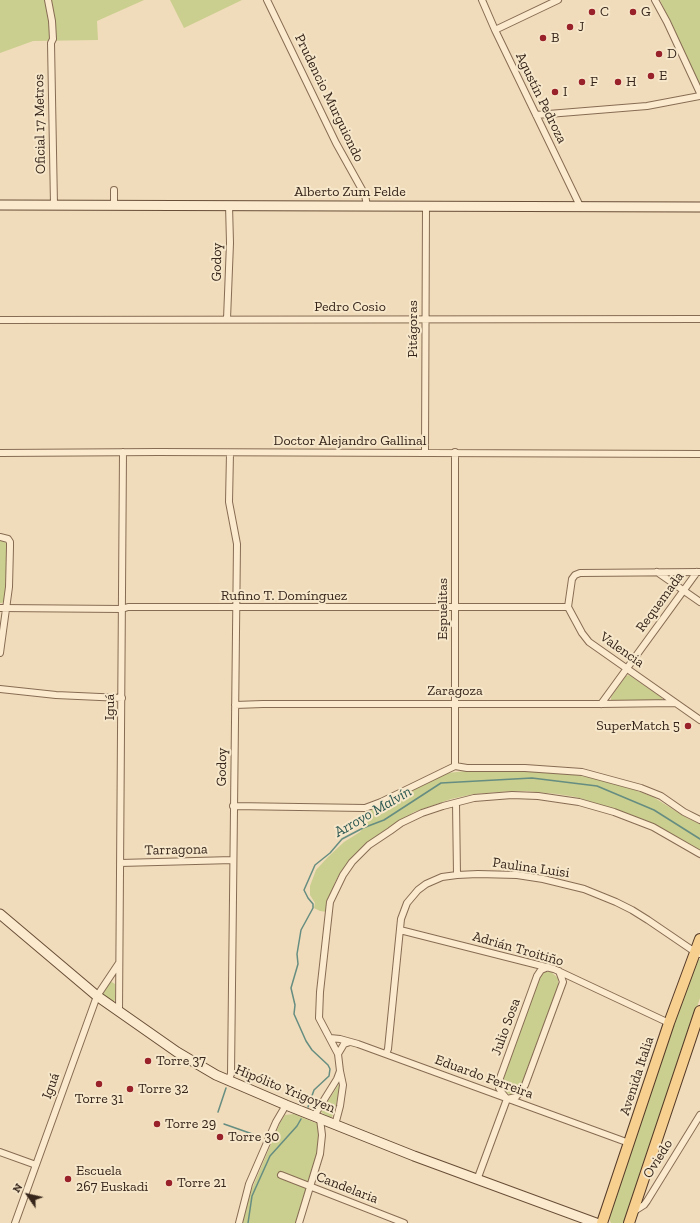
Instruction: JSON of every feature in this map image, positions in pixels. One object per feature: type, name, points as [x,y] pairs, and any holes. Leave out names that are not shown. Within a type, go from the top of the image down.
[{"type":"main road","name":"Avenida Italia","points":[[602,1223],[669,1023],[697,953],[700,939]]},
{"type":"main road","points":[[629,1223],[700,1011]]},
{"type":"street","name":"Prudencio Murguiondo","points":[[267,0],[336,143],[366,195],[367,206]]},
{"type":"street","name":"Agustín Pedroza","points":[[482,0],[580,206]]},
{"type":"street","points":[[495,30],[558,0]]},
{"type":"street","points":[[655,0],[700,93]]},
{"type":"street","name":"Oficial 17 Metros","points":[[48,2],[52,21],[53,39],[51,43],[54,205]]},
{"type":"street","points":[[536,115],[647,106],[700,96]]},
{"type":"street","points":[[114,190],[114,205]]},
{"type":"street","name":"Alberto Zum Felde","points":[[0,205],[700,207]]},
{"type":"street","name":"Godoy","points":[[227,319],[230,243],[228,205]]},
{"type":"street","name":"Pitágoras","points":[[425,452],[426,206]]},
{"type":"street","name":"Pedro Cosio","points":[[0,320],[700,319]]},
{"type":"street","name":"Iguá","points":[[118,1012],[120,962],[123,452]]},
{"type":"street","name":"Doctor Alejandro Gallinal","points":[[0,453],[455,452],[700,454]]},
{"type":"street","name":"Espuelitas","points":[[455,452],[455,766]]},
{"type":"street","name":"Godoy","points":[[228,1081],[231,1074],[235,608],[237,544],[229,502],[230,453]]},
{"type":"street","points":[[0,537],[8,539],[10,542],[9,574],[3,608],[0,653]]},
{"type":"street","points":[[657,572],[700,602]]},
{"type":"street","points":[[568,607],[572,579],[575,575],[580,573],[698,572]]},
{"type":"street","name":"Requemada","points":[[601,704],[698,572]]},
{"type":"street","name":"Rufino T. Domínguez","points":[[3,608],[122,609],[128,607],[568,607]]},
{"type":"street","name":"Valencia","points":[[568,607],[582,633],[589,642],[700,720]]},
{"type":"street","points":[[0,689],[56,695],[122,698]]},
{"type":"street","name":"Zaragoza","points":[[235,705],[675,703]]},
{"type":"street","points":[[233,806],[365,808],[381,802],[455,766],[467,768],[525,768],[582,772],[641,788],[660,796],[684,812],[700,820]]},
{"type":"street","points":[[335,1125],[343,1085],[338,1054],[319,1018],[330,902],[342,875],[360,853],[377,839],[400,823],[422,813],[443,806],[474,798],[512,795],[555,798],[579,802],[614,812],[641,822],[674,838],[700,854]]},
{"type":"street","points":[[456,803],[457,874]]},
{"type":"street","name":"Tarragona","points":[[120,863],[233,860]]},
{"type":"street","name":"Paulina Luisi","points":[[386,1054],[388,1049],[401,919],[407,903],[418,890],[434,880],[457,874],[517,875],[543,879],[584,889],[616,902],[697,953]]},
{"type":"street","name":"Hipólito Yrigoyen","points":[[0,914],[118,1012],[177,1052],[228,1081],[335,1125],[477,1180],[596,1223]]},
{"type":"street","name":"Adrián Troitiño","points":[[400,930],[548,967],[669,1023]]},
{"type":"street","name":"Iguá","points":[[15,1223],[97,996],[120,962]]},
{"type":"street","name":"Julio Sosa","points":[[507,1099],[499,1088],[500,1078],[537,976],[541,970],[548,967]]},
{"type":"street","points":[[477,1180],[507,1099],[516,1097],[526,1085],[563,982],[559,971]]},
{"type":"street","points":[[108,979],[115,980],[119,983]]},
{"type":"street","name":"Eduardo Ferreira","points":[[330,1038],[350,1042],[386,1054],[629,1143]]},
{"type":"street","points":[[338,1054],[344,1044],[350,1042]]},
{"type":"street","points":[[299,1223],[320,1154],[322,1141],[317,1117],[340,1071]]},
{"type":"street","points":[[239,1223],[244,1200],[254,1172],[276,1122],[286,1105]]},
{"type":"street","name":"Oviedo","points":[[632,1213],[644,1205],[647,1201],[700,1114]]},
{"type":"street","points":[[0,1152],[36,1165]]},
{"type":"street","name":"Candelaria","points":[[281,1175],[404,1223]]},
{"type":"green space","points":[[0,0],[144,0],[97,21],[98,40],[33,41],[0,53]]},
{"type":"green space","points":[[170,0],[242,0],[184,28]]},
{"type":"green space","points":[[660,0],[700,0],[700,87]]},
{"type":"green space","points":[[0,541],[7,544],[5,598],[2,603],[0,603]]},
{"type":"green space","points":[[629,675],[662,698],[662,701],[611,700],[611,697],[626,676]]},
{"type":"green space","points":[[475,770],[510,770],[562,773],[594,778],[635,790],[653,797],[687,818],[700,824],[700,851],[619,811],[576,797],[526,791],[474,794],[451,799],[414,812],[379,834],[350,859],[342,870],[335,882],[327,912],[314,908],[315,903],[310,895],[310,886],[316,870],[344,842],[360,832],[368,821],[371,809],[384,804],[421,784],[448,773]]},
{"type":"green space","points":[[700,959],[700,998],[626,1220],[624,1223],[611,1223],[609,1218],[674,1021],[696,961]]},
{"type":"green space","points":[[544,972],[551,972],[558,978],[558,987],[521,1090],[513,1095],[502,1089],[501,1080],[537,981]]},
{"type":"green space","points":[[110,981],[115,984],[115,1000],[113,1002],[103,995],[102,992]]},
{"type":"green space","points":[[339,1084],[340,1088],[335,1109],[332,1117],[329,1117],[321,1112]]},
{"type":"green space","points":[[294,1114],[318,1124],[320,1138],[315,1162],[296,1223],[242,1223],[251,1191],[280,1123],[285,1115]]},
{"type":"waterway","name":"Arroyo Malvín","points":[[308,1107],[314,1090],[329,1076],[330,1069],[328,1065],[312,1050],[306,1041],[294,1014],[295,1005],[291,988],[298,964],[297,954],[301,930],[313,908],[313,904],[304,890],[315,865],[330,853],[342,839],[363,828],[384,820],[441,783],[532,778],[597,786],[654,810],[700,839]]},
{"type":"waterway","points":[[218,1112],[226,1088]]},
{"type":"waterway","name":"Arroyo Malvín","points":[[248,1223],[252,1196],[270,1156],[297,1126],[301,1119]]},
{"type":"waterway","points":[[224,1124],[261,1137]]},
{"type":"place","name":"C","points":[[592,12]]},
{"type":"place","name":"G","points":[[633,12]]},
{"type":"place","name":"J","points":[[570,27]]},
{"type":"place","name":"B","points":[[543,38]]},
{"type":"place","name":"D","points":[[659,54]]},
{"type":"place","name":"E","points":[[651,76]]},
{"type":"place","name":"F","points":[[582,82]]},
{"type":"place","name":"H","points":[[618,82]]},
{"type":"place","name":"I","points":[[555,92]]},
{"type":"place","name":"SuperMatch 5","points":[[688,726]]},
{"type":"place","name":"Torre 37","points":[[148,1061]]},
{"type":"place","name":"Torre 31","points":[[99,1084]]},
{"type":"place","name":"Torre 32","points":[[130,1089]]},
{"type":"place","name":"Torre 29","points":[[157,1124]]},
{"type":"place","name":"Torre 30","points":[[220,1137]]},
{"type":"place","name":"Escuela 267 Euskadi","points":[[68,1179]]},
{"type":"place","name":"Torre 21","points":[[169,1183]]}]
